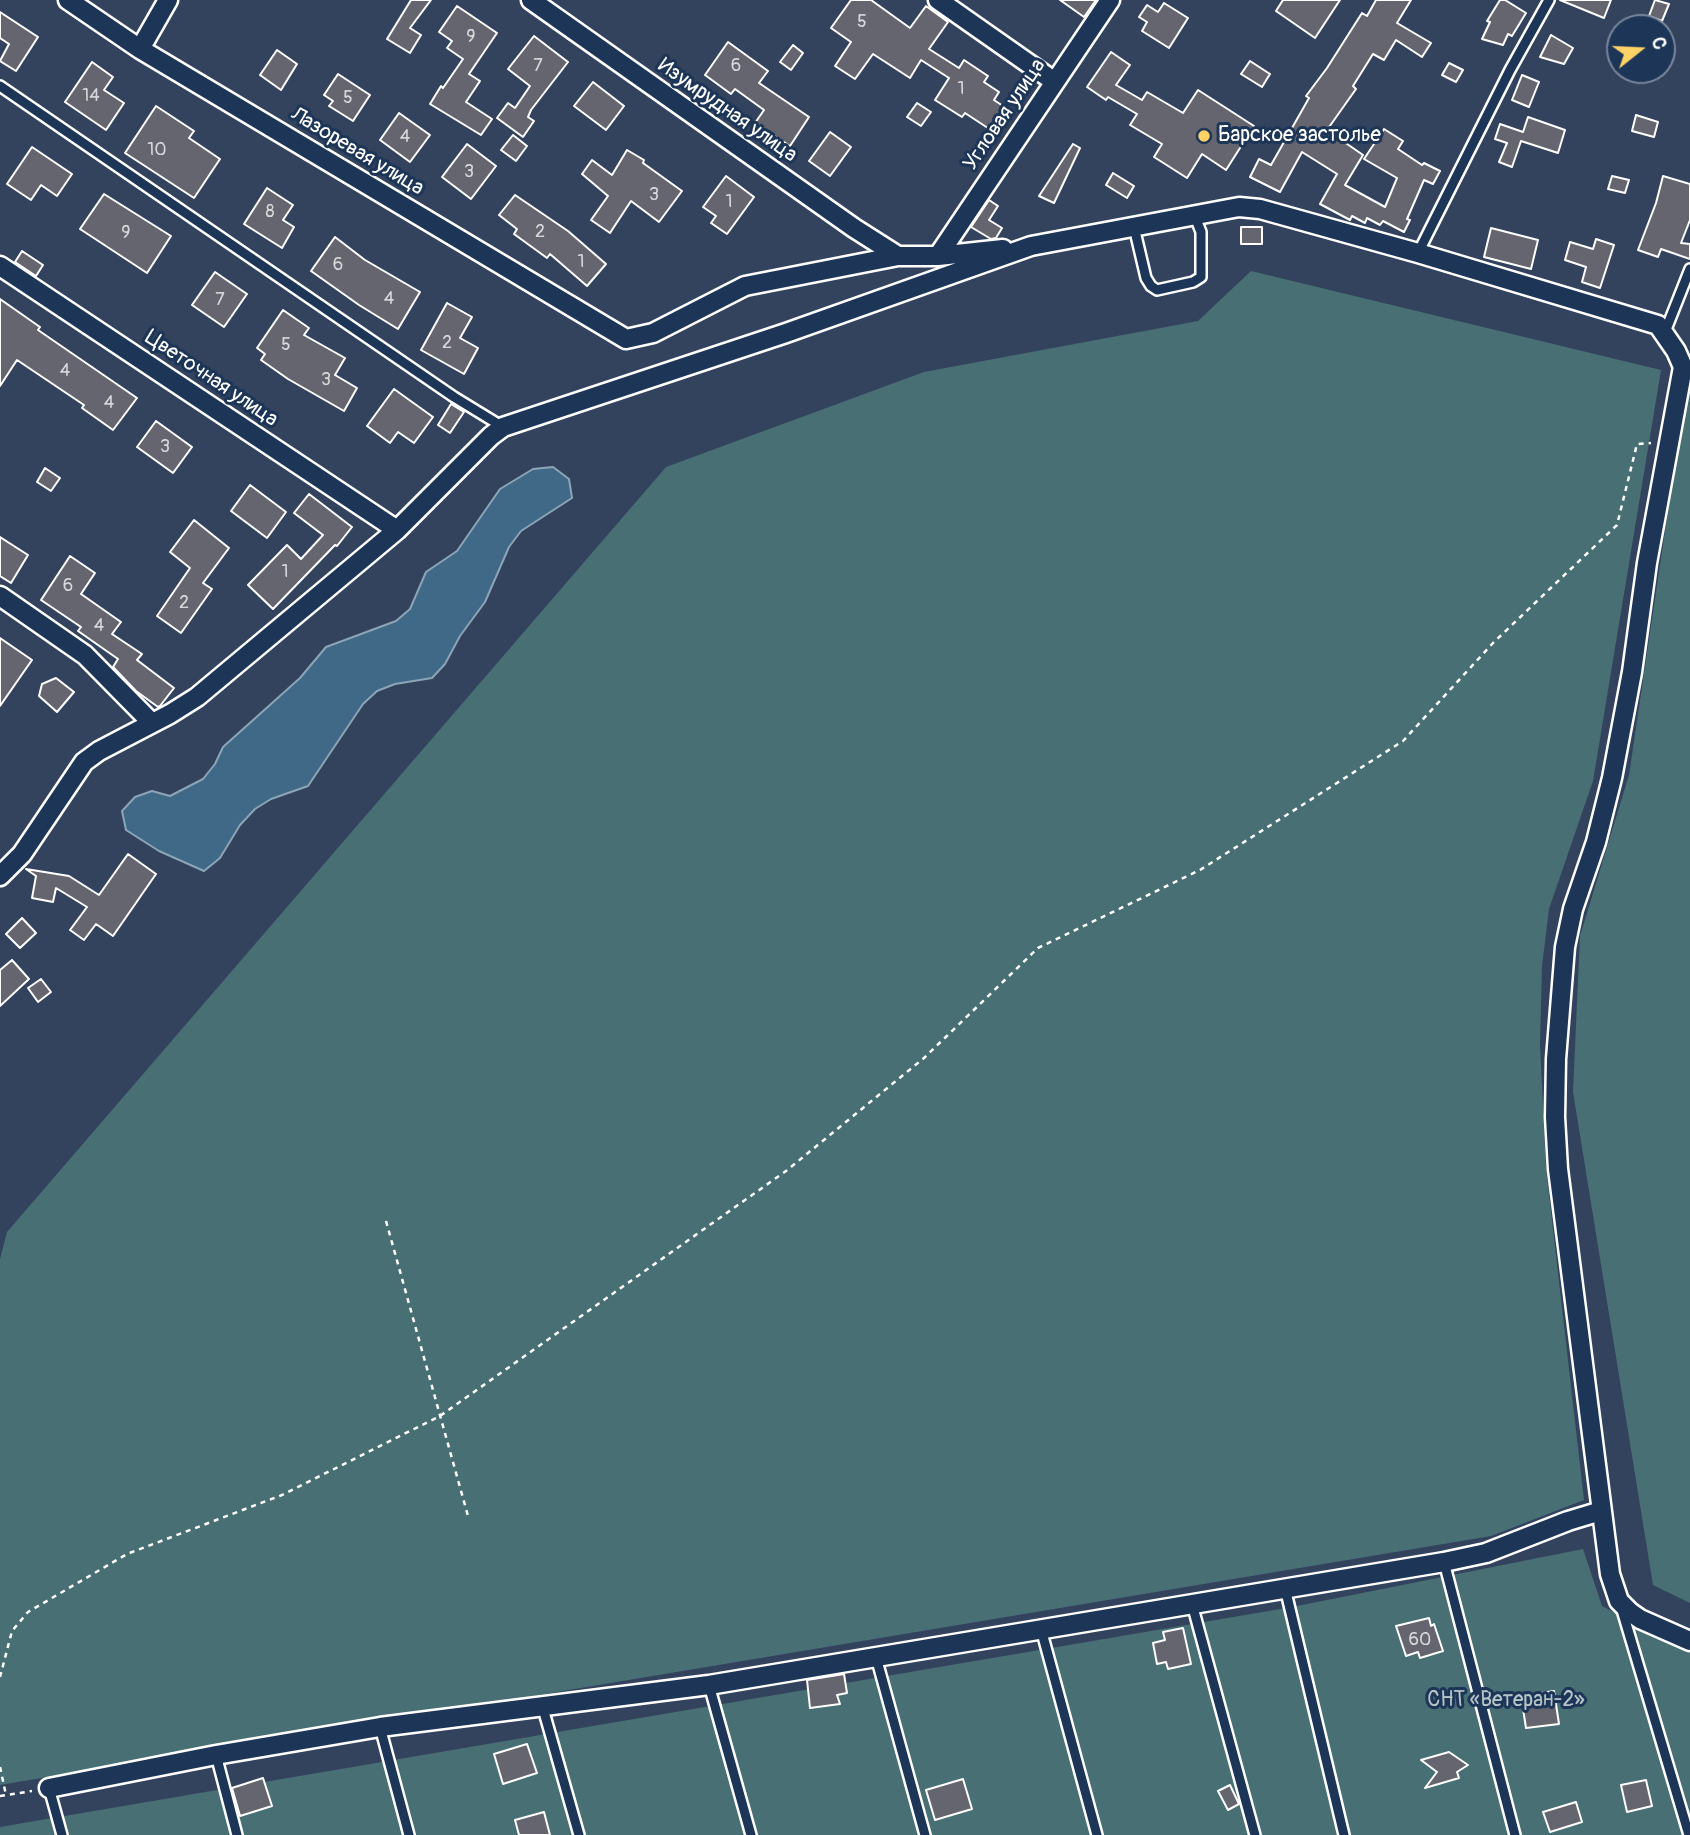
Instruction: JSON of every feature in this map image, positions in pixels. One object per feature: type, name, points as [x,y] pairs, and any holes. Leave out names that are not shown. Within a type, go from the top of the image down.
[{"type":"street","name":"Лазоревая улица","points":[[68,0],[140,49],[626,339],[653,333],[745,286],[898,256]]},
{"type":"street","points":[[140,49],[168,0]]},
{"type":"street","name":"Изумрудная улица","points":[[531,0],[854,228],[898,256]]},
{"type":"street","points":[[938,0],[1055,82]]},
{"type":"street","name":"Угловая улица","points":[[938,256],[1110,0]]},
{"type":"street","points":[[898,256],[938,256],[1031,246],[1194,214],[1239,207],[1260,209],[1650,322],[1665,332],[1683,368],[1612,778],[1596,842],[1573,909],[1565,947],[1560,988],[1555,1118],[1558,1168],[1610,1574],[1619,1601],[1640,1619],[1690,1641]]},
{"type":"street","points":[[0,876],[22,854],[84,762],[197,697],[397,530],[503,427],[786,333],[1031,246]]},
{"type":"street","name":"Цветочная улица","points":[[0,266],[397,530]]},
{"type":"street","points":[[0,596],[85,655],[152,723]]},
{"type":"street","points":[[49,1788],[216,1755],[380,1727],[709,1685],[1444,1562],[1486,1552],[1601,1511]]},
{"type":"lane","points":[[1418,253],[1510,70],[1549,0]]},
{"type":"lane","points":[[0,86],[442,390],[503,427]]},
{"type":"lane","points":[[1133,227],[1146,278],[1157,290],[1194,282],[1201,277],[1201,232],[1194,214]]},
{"type":"lane","points":[[1665,332],[1690,269]]},
{"type":"lane","points":[[1444,1562],[1515,1835]]},
{"type":"lane","points":[[1284,1587],[1344,1835]]},
{"type":"lane","points":[[1619,1601],[1689,1835]]},
{"type":"lane","points":[[1192,1604],[1255,1835]]},
{"type":"lane","points":[[1040,1628],[1097,1835]]},
{"type":"lane","points":[[876,1657],[925,1835]]},
{"type":"lane","points":[[709,1685],[751,1835]]},
{"type":"lane","points":[[542,1705],[579,1835]]},
{"type":"lane","points":[[380,1727],[409,1835]]},
{"type":"lane","points":[[216,1755],[237,1835]]},
{"type":"lane","points":[[49,1788],[62,1835]]},
{"type":"path","points":[[0,1676],[12,1631],[28,1612],[127,1554],[282,1495],[440,1416],[786,1171],[924,1058],[1038,948],[1200,870],[1404,741],[1493,643],[1617,525],[1637,444],[1669,442]]},
{"type":"path","points":[[386,1221],[468,1516]]},
{"type":"path","points":[[0,1767],[6,1795]]},
{"type":"path","points":[[0,1796],[49,1788]]},
{"type":"green space","points":[[1251,271],[1661,370],[1593,781],[1549,909],[1542,966],[1540,1045],[1546,1168],[1584,1500],[1491,1536],[0,1785],[0,1259],[7,1232],[666,467],[924,372],[1198,321]]},
{"type":"green space","points":[[1690,362],[1690,1603],[1653,1585],[1573,1092],[1580,936],[1629,775]]},
{"type":"green space","name":"СНТ «Ветеран-2»","points":[[1583,1549],[1602,1606],[1690,1652],[1690,1835],[0,1835],[0,1827],[1292,1607]]},
{"type":"water","points":[[553,467],[569,479],[572,498],[521,531],[509,547],[485,602],[460,636],[445,664],[432,678],[395,684],[377,691],[363,704],[308,786],[271,799],[255,809],[240,825],[220,858],[204,871],[159,851],[126,830],[122,811],[135,797],[152,791],[170,796],[203,779],[215,764],[223,747],[300,678],[326,647],[396,621],[410,609],[426,572],[457,551],[500,489],[533,469]]},
{"type":"building","points":[[411,0],[431,0],[410,28],[421,35],[410,53],[387,39]]},
{"type":"building","points":[[851,0],[871,0],[910,28],[926,6],[948,22],[929,49],[959,68],[964,60],[988,76],[984,82],[999,92],[994,100],[1012,112],[997,134],[965,113],[962,117],[935,100],[949,78],[921,60],[910,78],[873,54],[855,79],[835,66],[851,42],[831,28]]},
{"type":"building","points":[[1060,0],[1096,0],[1084,17]]},
{"type":"building","points":[[1283,0],[1340,0],[1315,38],[1276,11]]},
{"type":"building","points":[[1376,0],[1411,0],[1397,23],[1431,43],[1422,57],[1396,40],[1384,60],[1373,54],[1353,86],[1356,89],[1327,130],[1363,155],[1345,185],[1385,207],[1397,178],[1364,159],[1384,129],[1403,141],[1398,149],[1422,165],[1424,163],[1440,171],[1433,184],[1424,180],[1404,232],[1383,221],[1380,225],[1367,218],[1365,223],[1352,216],[1350,220],[1320,204],[1337,174],[1302,152],[1280,192],[1250,177],[1259,159],[1271,165],[1309,98],[1306,96],[1362,13],[1367,16]]},
{"type":"building","points":[[1500,0],[1505,0],[1526,13],[1512,36],[1508,34],[1503,45],[1482,39],[1490,22],[1487,21]]},
{"type":"building","points":[[1560,0],[1611,0],[1604,18]]},
{"type":"building","points":[[1655,0],[1669,4],[1665,14],[1650,14]]},
{"type":"building","points":[[1164,3],[1188,18],[1169,48],[1142,31],[1147,22],[1139,17],[1147,5],[1158,12]]},
{"type":"building","points":[[457,6],[497,33],[469,74],[480,81],[466,102],[492,119],[481,135],[430,104],[463,59],[447,48],[452,41],[439,32]]},
{"type":"building","points":[[0,12],[38,37],[16,71],[0,61],[9,44],[0,38]]},
{"type":"building","points":[[1551,35],[1573,48],[1564,64],[1540,57]]},
{"type":"building","points":[[534,36],[568,62],[531,110],[528,117],[534,121],[523,137],[497,118],[508,103],[515,108],[530,86],[508,69]]},
{"type":"building","points":[[728,42],[768,71],[759,83],[809,117],[790,146],[755,123],[764,110],[735,89],[731,94],[705,75]]},
{"type":"building","points":[[793,45],[803,53],[791,70],[780,62]]},
{"type":"building","points":[[277,50],[297,64],[281,90],[260,75]]},
{"type":"building","points":[[1111,52],[1130,65],[1116,85],[1142,100],[1147,92],[1183,113],[1198,90],[1254,126],[1226,170],[1202,154],[1187,178],[1154,157],[1162,144],[1130,125],[1137,114],[1108,97],[1106,100],[1087,87]]},
{"type":"building","points":[[1250,61],[1270,74],[1262,87],[1241,74]]},
{"type":"building","points":[[92,62],[113,77],[104,90],[124,103],[106,130],[65,102]]},
{"type":"building","points":[[1449,63],[1463,70],[1456,82],[1442,75]]},
{"type":"building","points":[[338,74],[370,95],[353,121],[329,106],[333,101],[324,95]]},
{"type":"building","points":[[1522,75],[1539,82],[1529,107],[1512,100]]},
{"type":"building","points":[[593,82],[624,106],[606,130],[574,106]]},
{"type":"building","points":[[917,103],[931,112],[921,126],[907,117]]},
{"type":"building","points":[[156,106],[194,131],[189,138],[220,159],[194,198],[125,153]]},
{"type":"building","points":[[399,113],[430,135],[410,162],[380,140]]},
{"type":"building","points":[[1636,115],[1658,122],[1654,137],[1632,131]]},
{"type":"building","points":[[1528,117],[1565,130],[1558,153],[1521,141],[1512,167],[1499,162],[1507,143],[1495,139],[1500,124],[1523,132]]},
{"type":"building","points":[[830,132],[851,147],[830,176],[809,161]]},
{"type":"building","points":[[513,135],[527,146],[516,161],[501,150]]},
{"type":"building","points":[[467,144],[496,166],[471,199],[442,177]]},
{"type":"building","points":[[1073,144],[1080,148],[1054,203],[1039,196]]},
{"type":"building","points":[[32,147],[72,174],[57,196],[41,185],[31,200],[7,184]]},
{"type":"building","points":[[627,150],[644,160],[643,163],[682,191],[659,222],[631,201],[610,233],[591,220],[608,196],[582,174],[592,160],[612,175]]},
{"type":"building","points":[[1113,173],[1134,186],[1127,198],[1106,185]]},
{"type":"building","points":[[726,176],[754,197],[727,234],[711,223],[716,216],[703,207]]},
{"type":"building","points":[[1612,176],[1629,180],[1625,193],[1608,189]]},
{"type":"building","points":[[1663,176],[1690,184],[1690,220],[1681,243],[1690,244],[1690,259],[1661,249],[1658,257],[1638,250]]},
{"type":"building","points":[[267,188],[293,205],[283,220],[294,227],[282,248],[244,224]]},
{"type":"building","points":[[104,194],[171,236],[147,273],[80,229]]},
{"type":"building","points":[[515,195],[568,231],[606,264],[587,286],[550,254],[547,258],[514,234],[517,229],[499,215]]},
{"type":"building","points":[[989,200],[998,206],[989,220],[1002,228],[996,238],[991,239],[971,227]]},
{"type":"building","points":[[1241,227],[1262,227],[1262,244],[1241,244]]},
{"type":"building","points":[[1491,228],[1538,240],[1531,269],[1484,257]]},
{"type":"building","points":[[335,237],[365,260],[420,292],[398,329],[311,271]]},
{"type":"building","points":[[1596,239],[1614,245],[1600,288],[1582,282],[1586,267],[1565,260],[1570,242],[1593,249]]},
{"type":"building","points":[[22,251],[43,265],[36,276],[15,262]]},
{"type":"building","points":[[215,272],[247,294],[224,327],[192,305]]},
{"type":"building","points":[[0,299],[40,327],[38,330],[137,398],[113,430],[82,408],[84,405],[17,360],[0,386]]},
{"type":"building","points":[[447,303],[472,317],[460,338],[478,348],[464,374],[421,350]]},
{"type":"building","points":[[283,310],[309,328],[304,335],[345,358],[335,375],[357,388],[344,411],[261,360],[265,354],[257,348]]},
{"type":"building","points":[[394,389],[433,417],[414,443],[398,432],[390,443],[367,426]]},
{"type":"building","points":[[451,404],[464,412],[450,433],[438,425]]},
{"type":"building","points":[[156,421],[192,447],[173,473],[137,447]]},
{"type":"building","points":[[45,468],[60,478],[51,491],[37,482]]},
{"type":"building","points":[[250,485],[286,512],[267,538],[231,511]]},
{"type":"building","points":[[309,494],[352,527],[337,546],[335,545],[273,609],[248,585],[287,545],[301,559],[323,535],[294,513]]},
{"type":"building","points":[[194,520],[229,548],[203,583],[212,589],[181,633],[157,616],[190,568],[170,552]]},
{"type":"building","points":[[0,537],[28,555],[11,583],[0,576]]},
{"type":"building","points":[[70,556],[95,573],[81,594],[121,622],[112,634],[142,654],[137,660],[174,688],[160,706],[136,691],[113,667],[118,659],[78,631],[81,627],[41,600]]},
{"type":"building","points":[[0,638],[32,660],[0,706]]},
{"type":"building","points":[[56,678],[74,692],[57,712],[39,696],[42,684]]},
{"type":"building","points":[[128,854],[156,874],[113,936],[96,924],[84,940],[70,930],[87,907],[56,888],[53,902],[32,898],[36,876],[26,869],[69,876],[99,895]]},
{"type":"building","points":[[22,918],[36,933],[20,948],[6,934]]},
{"type":"building","points":[[12,960],[29,979],[0,1006],[0,970]]},
{"type":"building","points":[[41,979],[51,992],[38,1002],[28,988]]},
{"type":"building","points":[[1429,1618],[1431,1626],[1434,1624],[1443,1651],[1420,1658],[1418,1652],[1406,1656],[1396,1626]]},
{"type":"building","points":[[1183,1628],[1191,1664],[1168,1669],[1166,1662],[1157,1664],[1153,1643],[1165,1640],[1163,1632]]},
{"type":"building","points":[[844,1674],[847,1693],[837,1695],[840,1704],[810,1708],[807,1680]]},
{"type":"building","points":[[1554,1691],[1559,1724],[1526,1728],[1521,1696]]},
{"type":"building","points":[[527,1744],[537,1773],[503,1784],[494,1754]]},
{"type":"building","points":[[1449,1752],[1468,1765],[1457,1772],[1459,1778],[1425,1788],[1437,1772],[1421,1760]]},
{"type":"building","points":[[263,1778],[272,1806],[240,1816],[232,1788]]},
{"type":"building","points":[[963,1779],[972,1809],[935,1820],[926,1790]]},
{"type":"building","points":[[1646,1780],[1652,1806],[1627,1812],[1621,1785]]},
{"type":"building","points":[[1230,1785],[1239,1804],[1228,1810],[1218,1791]]},
{"type":"building","points":[[1576,1802],[1582,1822],[1550,1832],[1543,1812]]},
{"type":"building","points":[[544,1812],[550,1835],[519,1835],[515,1820]]},
{"type":"place","name":"Барское застолье","points":[[1204,136]]}]
